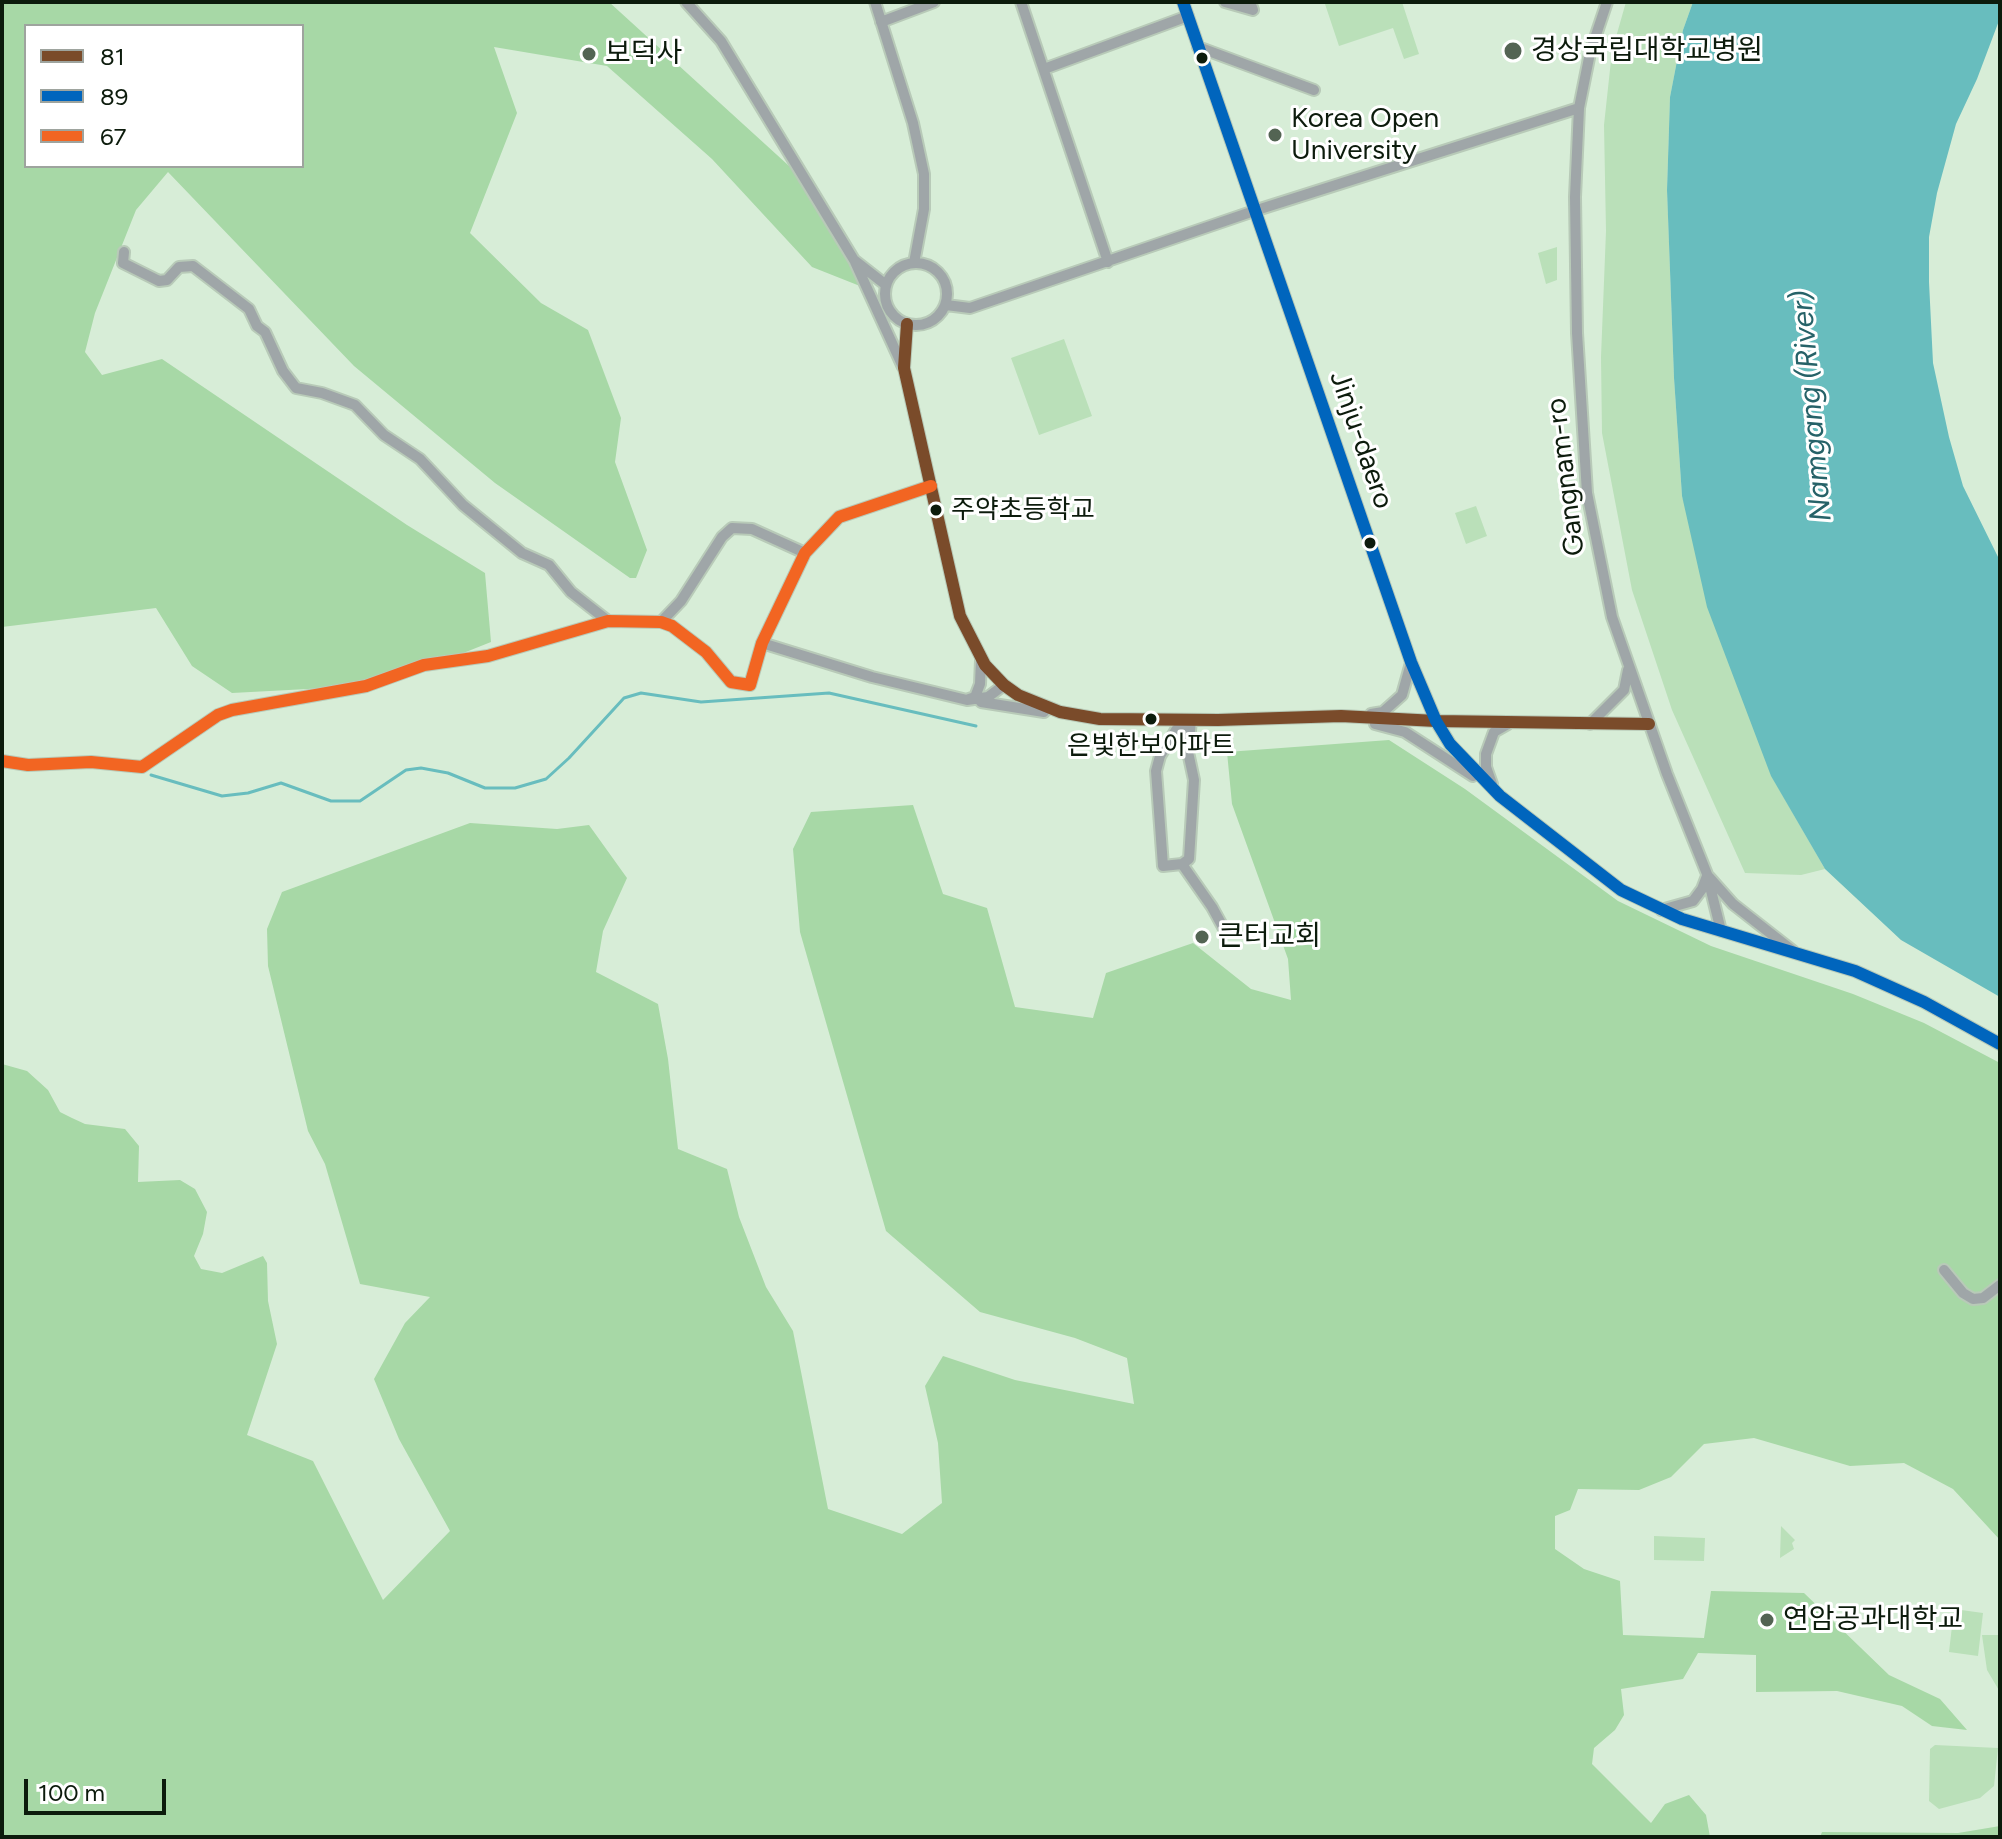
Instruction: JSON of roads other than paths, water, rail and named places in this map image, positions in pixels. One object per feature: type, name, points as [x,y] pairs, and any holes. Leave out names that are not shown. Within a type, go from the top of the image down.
[{"type":"street","points":[[686,2],[721,41],[854,260],[904,368],[960,616],[981,659],[1004,685],[1047,708],[1100,719]]},
{"type":"street","points":[[875,2],[913,123],[924,174],[924,209],[914,263]]},
{"type":"street","points":[[881,22],[934,2]]},
{"type":"street","points":[[1021,2],[1070,140],[1108,262]]},
{"type":"street","name":"Jinju-daero","points":[[1183,2],[1411,662],[1436,721],[1463,759],[1500,796],[1621,890],[1661,910],[1888,984],[2000,1044]]},
{"type":"street","points":[[1225,2],[1253,10],[1250,2]]},
{"type":"street","name":"Gangnam-ro","points":[[1607,2],[1590,53],[1579,108],[1575,197],[1577,333],[1587,493],[1612,617],[1628,668],[1707,874],[1721,931]]},
{"type":"street","points":[[1044,69],[1188,16]]},
{"type":"street","points":[[1198,47],[1314,90]]},
{"type":"street","points":[[946,305],[970,308],[1257,210],[1579,108]]},
{"type":"street","points":[[124,252],[123,263],[159,281],[167,280],[179,267],[193,266],[249,309],[257,326],[265,332],[283,371],[296,388],[355,405],[384,435],[420,459],[463,505],[522,553],[549,565],[571,592],[608,621]]},
{"type":"street","points":[[854,260],[886,285]]},
{"type":"street","points":[[914,263],[931,267],[944,279],[947,288],[946,305],[935,320],[926,324],[907,324],[891,313],[886,304],[886,285],[897,269],[914,263]]},
{"type":"street","points":[[904,368],[907,324]]},
{"type":"street","points":[[2,761],[28,765],[91,762],[142,767],[218,715],[232,710],[366,686],[424,665],[488,656],[608,621],[661,622],[672,626],[706,652],[731,682],[750,685],[762,643],[805,553],[839,517],[931,486]]},
{"type":"street","points":[[661,622],[681,601],[722,537],[732,528],[752,529],[805,553]]},
{"type":"street","points":[[762,643],[872,677],[967,700],[1100,719],[1191,720],[1383,712],[1402,695],[1408,683],[1411,662]]},
{"type":"street","points":[[967,700],[975,697],[980,684],[981,659]]},
{"type":"street","points":[[1590,724],[1624,690],[1628,668]]},
{"type":"street","points":[[967,700],[988,697],[1004,685]]},
{"type":"street","points":[[1341,716],[1436,721],[1649,724]]},
{"type":"street","points":[[1341,716],[1405,732],[1500,796]]},
{"type":"street","points":[[1191,720],[1188,752],[1194,780],[1189,859],[1182,864],[1163,866],[1156,771],[1160,756],[1176,730],[1191,720]]},
{"type":"street","points":[[1500,796],[1490,780],[1486,754],[1494,732],[1514,722]]},
{"type":"street","points":[[1182,864],[1224,929]]},
{"type":"street","points":[[1661,910],[1693,901],[1702,889],[1707,874]]},
{"type":"street","points":[[1707,874],[1733,904],[1798,954]]},
{"type":"street","points":[[1944,1270],[1963,1293],[1973,1299],[1983,1298],[2000,1285]]},
{"type":"water","name":"Namgang (River)","points":[[1693,2],[2000,2],[2000,18],[1956,124],[1937,193],[1929,237],[1929,282],[1933,363],[1949,437],[1963,486],[2000,561],[2000,997],[1901,940],[1825,869],[1771,776],[1707,607],[1682,496],[1667,190],[1670,97],[1683,30]]},
{"type":"waterway","points":[[151,775],[222,796],[248,793],[281,783],[331,801],[360,801],[406,770],[421,768],[448,773],[485,788],[515,788],[546,779],[624,698],[641,693],[701,702],[829,693],[976,726]]},
{"type":"place","name":"경상국립대학교병원","points":[[1513,51]]},
{"type":"place","name":"보덕사","points":[[589,54]]},
{"type":"place","name":"Korea Open University","points":[[1275,135]]},
{"type":"place","name":"주약초등학교","points":[[936,510]]},
{"type":"place","name":"은빛한보아파트","points":[[1151,719]]},
{"type":"place","name":"큰터교회","points":[[1202,937]]},
{"type":"place","name":"연암공과대학교","points":[[1767,1620]]}]
